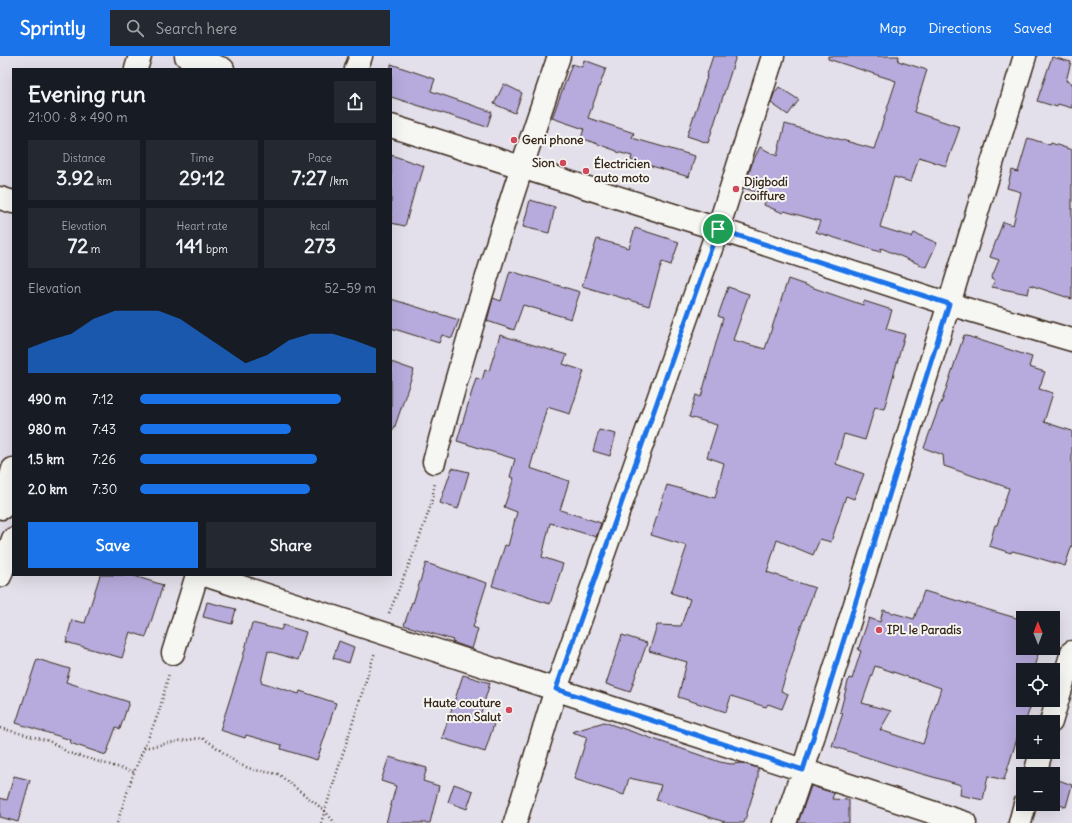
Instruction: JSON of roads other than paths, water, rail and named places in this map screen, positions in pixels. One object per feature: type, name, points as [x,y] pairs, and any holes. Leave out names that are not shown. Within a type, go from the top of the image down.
[{"type":"street","points":[[136,68],[140,56]]},
{"type":"street","points":[[186,56],[220,68]]},
{"type":"street","points":[[356,68],[361,56]]},
{"type":"street","points":[[434,462],[453,387],[521,166],[559,56]]},
{"type":"street","points":[[515,823],[556,689],[718,229],[773,56]]},
{"type":"street","points":[[785,823],[949,304],[1025,56]]},
{"type":"street","points":[[392,126],[521,166],[949,304],[1072,340]]},
{"type":"street","points":[[0,198],[12,202]]},
{"type":"street","points":[[5,509],[12,474]]},
{"type":"street","points":[[0,576],[12,542]]},
{"type":"street","points":[[173,653],[197,576]]},
{"type":"street","points":[[208,576],[964,823]]},
{"type":"street","points":[[1053,715],[1072,652]]},
{"type":"street","points":[[1020,823],[1024,811]]},
{"type":"place","name":"Geni phone","points":[[514,140]]},
{"type":"place","name":"Sion","points":[[563,163]]},
{"type":"place","name":"Électricien auto moto","points":[[586,171]]},
{"type":"place","name":"Djigbodi coiffure","points":[[736,189]]},
{"type":"place","name":"IPL le Paradis","points":[[879,630]]},
{"type":"place","name":"Haute couture mon Salut","points":[[509,710]]}]
